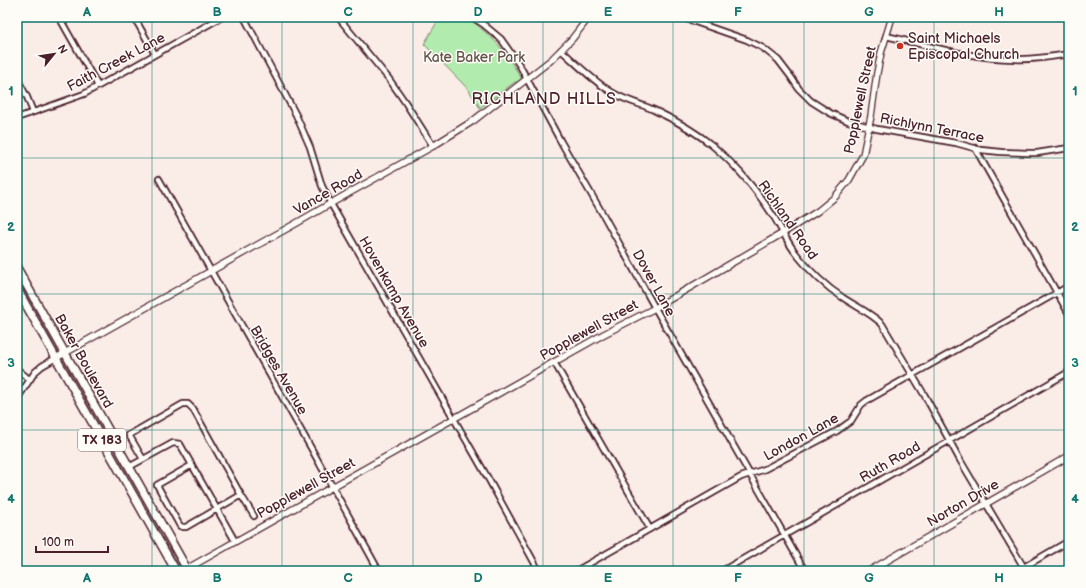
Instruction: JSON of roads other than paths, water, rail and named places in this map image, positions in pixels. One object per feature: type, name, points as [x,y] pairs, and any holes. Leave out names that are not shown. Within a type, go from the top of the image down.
[{"type":"main road","name":"Baker Boulevard","points":[[17,268],[186,570]]},
{"type":"main road","name":"Baker Boulevard","points":[[17,289],[176,571]]},
{"type":"street","points":[[59,17],[98,86]]},
{"type":"street","points":[[134,17],[155,54]]},
{"type":"street","name":"Faith Creek Lane","points":[[17,118],[84,94],[222,17]]},
{"type":"street","name":"Hovenkamp Avenue","points":[[244,17],[296,115],[310,147],[322,186],[331,204],[539,571]]},
{"type":"street","points":[[338,17],[389,79],[433,146]]},
{"type":"street","name":"Dover Lane","points":[[472,17],[483,24],[500,40],[520,66],[561,142],[805,571]]},
{"type":"street","name":"Vance Road","points":[[56,358],[296,224],[433,146],[473,121],[527,79],[561,50],[590,17]]},
{"type":"street","name":"Richlynn Terrace","points":[[681,17],[755,43],[778,60],[799,89],[811,101],[830,113],[848,121],[868,127],[1001,152],[1037,153],[1069,148]]},
{"type":"street","name":"Popplewell Street","points":[[186,570],[554,362],[655,308],[818,211],[835,197],[849,180],[863,155],[881,53],[892,17]]},
{"type":"street","points":[[886,36],[986,57],[1013,60],[1069,54]]},
{"type":"street","name":"Richland Road","points":[[561,50],[592,78],[616,95],[654,110],[689,128],[714,147],[750,184],[764,203],[790,247],[822,282],[877,319],[882,324],[1025,569]]},
{"type":"street","points":[[17,78],[34,112]]},
{"type":"street","points":[[975,148],[1069,314]]},
{"type":"street","name":"Bridges Avenue","points":[[159,179],[379,571]]},
{"type":"street","name":"London Lane","points":[[576,571],[741,477],[766,469],[837,431],[851,422],[861,405],[866,401],[1069,286]]},
{"type":"street","points":[[17,399],[35,372],[56,358]]},
{"type":"street","points":[[554,362],[650,529]]},
{"type":"street","points":[[17,369],[30,380]]},
{"type":"street","name":"Ruth Road","points":[[722,571],[1069,372]]},
{"type":"street","points":[[143,459],[129,435],[183,404],[188,404],[193,409],[254,516]]},
{"type":"street","points":[[129,467],[173,443],[180,444],[235,541]]},
{"type":"street","name":"Norton Drive","points":[[868,571],[1069,456]]},
{"type":"street","points":[[192,465],[157,485],[180,526],[186,527],[241,495]]},
{"type":"street","points":[[1017,571],[1025,569],[1069,541]]},
{"type":"place","name":"Saint Michaels Episcopal Church","points":[[900,46]]},
{"type":"district","name":"RICHLAND HILLS","points":[[544,99]]},
{"type":"park label","name":"Kate Baker Park","points":[[474,57]]}]
